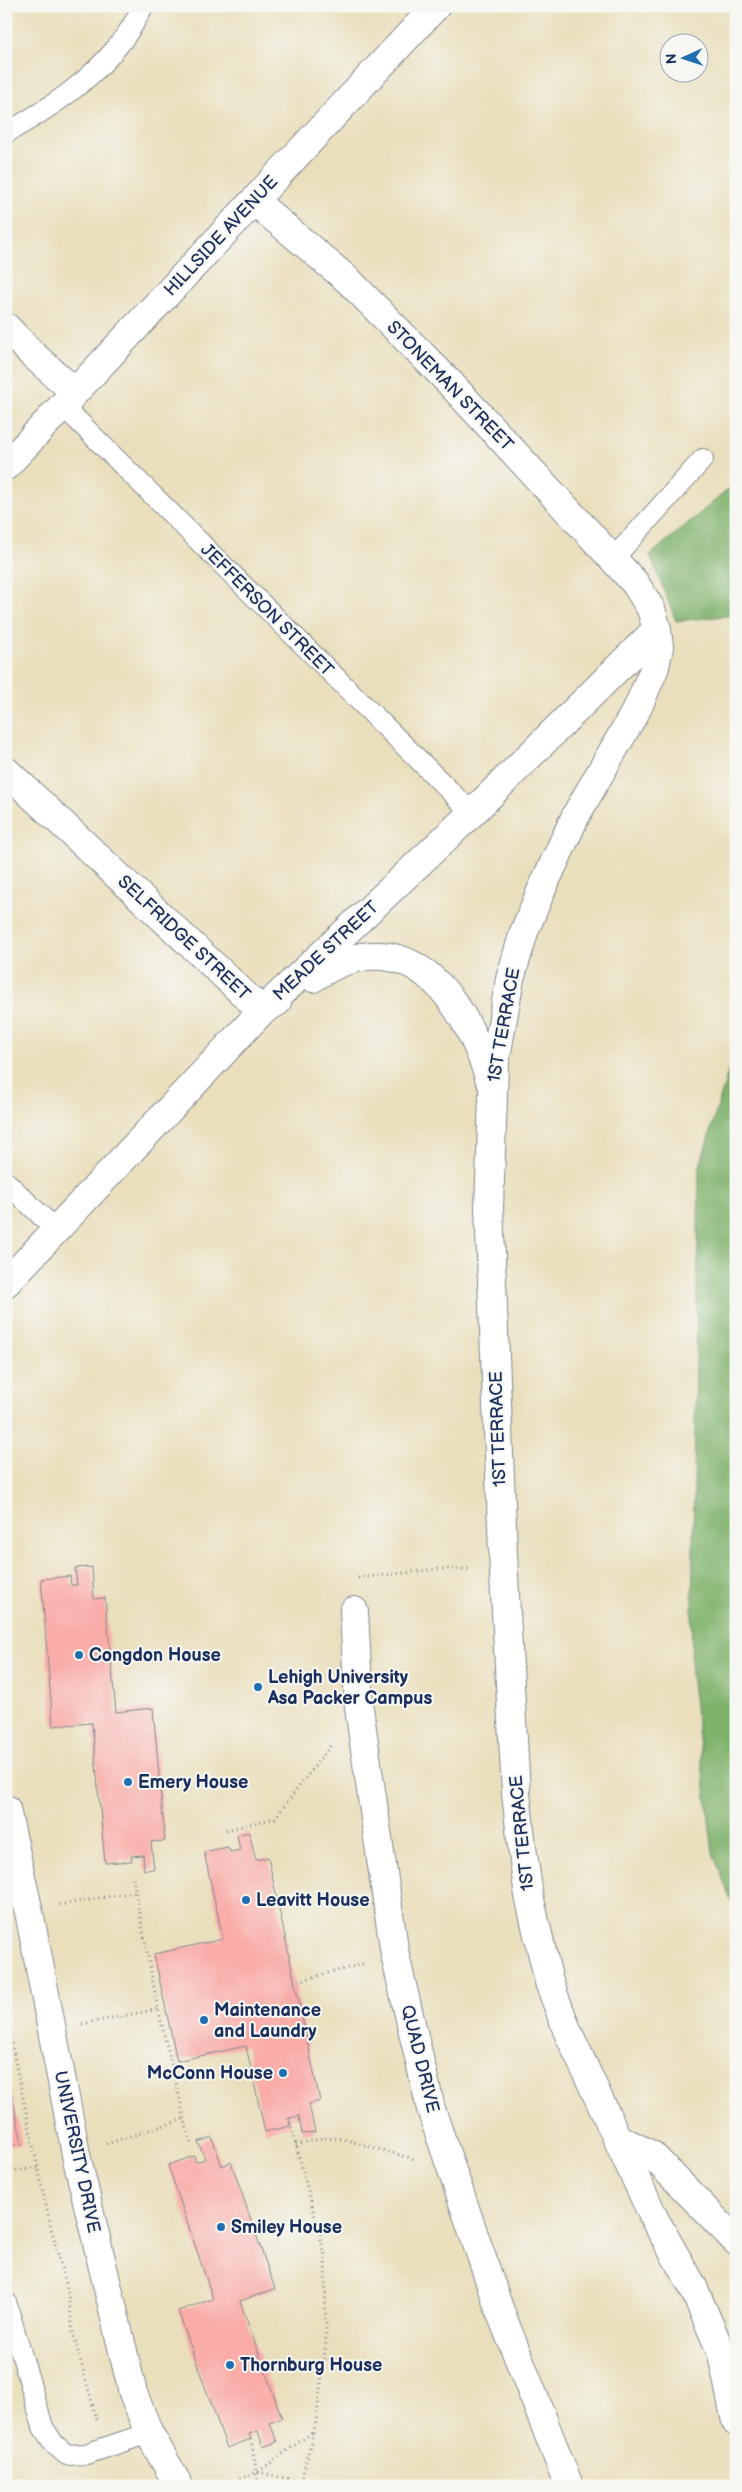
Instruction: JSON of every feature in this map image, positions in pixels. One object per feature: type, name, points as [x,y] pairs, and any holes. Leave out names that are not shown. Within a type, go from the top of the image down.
[{"type":"street","name":"HILLSIDE AVENUE","points":[[6,466],[436,6]]},
{"type":"street","name":"STONEMAN STREET","points":[[254,200],[349,282],[448,381],[635,583]]},
{"type":"street","points":[[6,326],[69,399]]},
{"type":"street","name":"1ST TERRACE","points":[[635,583],[651,609],[657,629],[659,647],[649,686],[576,815],[540,891],[524,932],[509,987],[492,1086],[489,1208],[504,1568],[516,1793],[529,1896],[549,1982],[567,2030],[616,2138],[655,2220],[693,2287],[722,2354],[736,2422]]},
{"type":"street","name":"MEADE STREET","points":[[6,1284],[262,1011],[472,813],[657,629]]},
{"type":"street","name":"SELFRIDGE STREET","points":[[6,772],[262,1011],[329,967],[344,960],[374,954],[392,956],[421,971],[434,981],[460,1010],[479,1046],[492,1086]]},
{"type":"street","name":"QUAD DRIVE","points":[[354,1612],[359,1708],[395,1955],[431,2109],[500,2311],[569,2486]]},
{"type":"street","name":"UNIVERSITY DRIVE","points":[[6,1809],[76,2154],[133,2393],[149,2433],[179,2486]]},
{"type":"street","points":[[616,2138],[652,2155],[736,2241]]},
{"type":"lane","points":[[6,133],[43,112],[85,80],[120,42],[143,6]]},
{"type":"lane","points":[[6,344],[32,354]]},
{"type":"lane","name":"JEFFERSON STREET","points":[[69,399],[472,813]]},
{"type":"lane","points":[[613,559],[703,459]]},
{"type":"lane","points":[[6,1182],[57,1231]]},
{"type":"lane","points":[[6,2302],[43,2427],[54,2444],[67,2455],[86,2454],[149,2433]]},
{"type":"path","points":[[354,1612],[351,1578],[438,1569],[476,1569]]},
{"type":"path","points":[[226,1830],[275,1818],[324,1754]]},
{"type":"path","points":[[133,1878],[158,2009],[191,2145]]},
{"type":"path","points":[[28,1910],[135,1892]]},
{"type":"path","points":[[294,1982],[352,1967]]},
{"type":"path","points":[[52,2030],[158,2009]]},
{"type":"path","points":[[6,2019],[38,2168],[68,2292],[73,2333],[97,2421],[112,2446]]},
{"type":"path","points":[[258,2472],[301,2484],[314,2432],[326,2342],[325,2255],[289,2118]]},
{"type":"path","points":[[76,2154],[184,2119]]},
{"type":"path","points":[[296,2145],[322,2138],[337,2138],[396,2154]]},
{"type":"path","points":[[6,2159],[9,2158],[13,2171],[38,2168]]},
{"type":"path","points":[[221,2486],[258,2472],[314,2432]]},
{"type":"path","points":[[251,2439],[259,2486]]},
{"type":"green space","points":[[736,483],[736,615],[676,621],[650,555]]},
{"type":"green space","points":[[736,1045],[736,1914],[713,1853],[691,1674],[699,1169]]},
{"type":"building","points":[[92,1567],[94,1599],[105,1598],[116,1712],[153,1708],[165,1841],[151,1842],[154,1869],[144,1870],[143,1855],[131,1856],[132,1861],[105,1863],[92,1723],[53,1726],[41,1579],[70,1576],[71,1585],[77,1585],[75,1568]]},
{"type":"building","points":[[249,1832],[256,1860],[268,1857],[320,2101],[309,2104],[315,2132],[302,2134],[299,2116],[289,2118],[290,2126],[265,2132],[246,2046],[177,2061],[154,1954],[223,1939],[204,1852],[228,1847],[230,1852],[240,1850],[237,1835]]},
{"type":"building","points":[[6,2066],[22,2144],[6,2147]]},
{"type":"building","points":[[212,2137],[222,2166],[231,2162],[275,2289],[240,2301],[282,2418],[270,2423],[277,2442],[263,2447],[258,2431],[249,2434],[251,2439],[227,2448],[178,2311],[213,2299],[168,2165],[194,2156],[196,2162],[205,2159],[198,2142]]},
{"type":"place","name":"Congdon House","points":[[79,1655]]},
{"type":"place","name":"Lehigh University Asa Packer Campus","points":[[258,1687]]},
{"type":"place","name":"Emery House","points":[[128,1782]]},
{"type":"place","name":"Leavitt House","points":[[246,1900]]},
{"type":"place","name":"Maintenance and Laundry","points":[[204,2020]]},
{"type":"place","name":"McConn House","points":[[283,2073]]},
{"type":"place","name":"Smiley House","points":[[221,2227]]},
{"type":"place","name":"Thornburg House","points":[[230,2365]]}]
